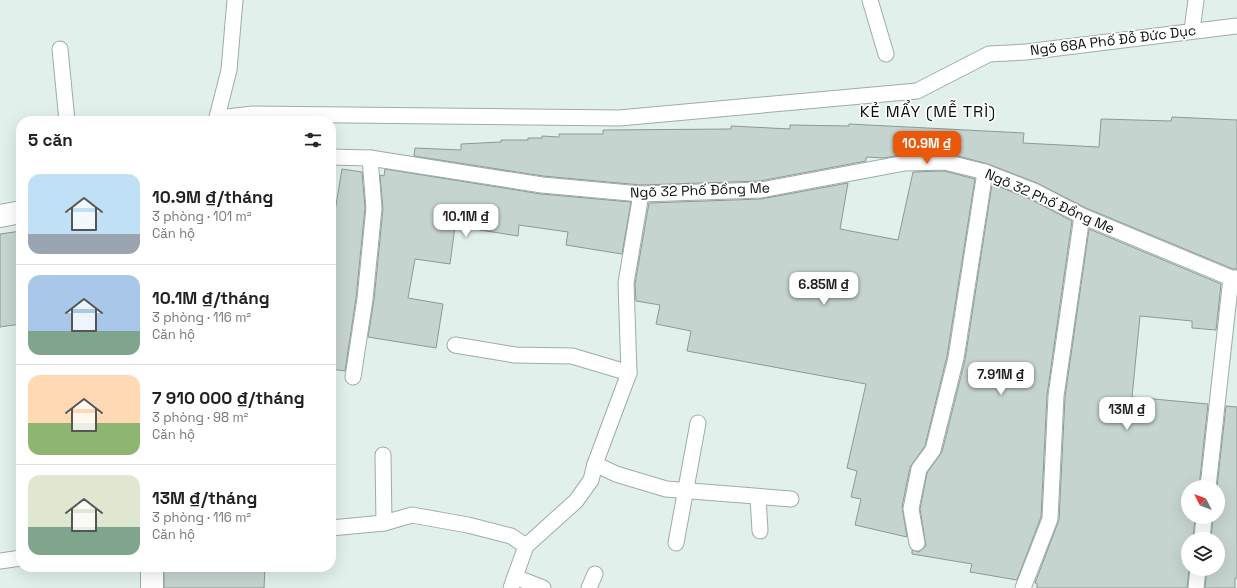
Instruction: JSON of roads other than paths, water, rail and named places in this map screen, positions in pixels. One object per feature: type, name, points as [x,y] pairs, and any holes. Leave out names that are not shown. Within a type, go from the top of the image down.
[{"type":"street","points":[[0,216],[16,213]]},
{"type":"street","points":[[152,572],[152,588]]},
{"type":"lane","points":[[218,116],[229,70],[236,0]]},
{"type":"lane","points":[[870,0],[886,54]]},
{"type":"lane","points":[[1192,30],[1196,0]]},
{"type":"lane","name":"Ngõ 68A Phố Đỗ Đức Dục","points":[[242,116],[254,114],[619,118],[916,91],[989,54],[1026,52],[1192,30],[1237,26]]},
{"type":"lane","points":[[60,49],[67,116]]},
{"type":"lane","name":"Ngõ 32 Phố Đồng Me","points":[[336,157],[370,158],[542,185],[641,194],[761,190],[904,163],[945,162],[985,172],[1034,191],[1082,216],[1234,278]]},
{"type":"lane","points":[[353,377],[365,299],[374,208],[370,158]]},
{"type":"lane","points":[[917,543],[911,510],[919,469],[933,450],[956,358],[985,172]]},
{"type":"lane","points":[[543,588],[513,582],[526,546],[576,501],[591,480],[595,464],[629,373],[626,283],[641,194]]},
{"type":"lane","points":[[1023,588],[1050,519],[1056,396],[1082,216]]},
{"type":"lane","points":[[1209,480],[1234,278]]},
{"type":"lane","points":[[455,345],[515,355],[572,356],[629,373]]},
{"type":"lane","points":[[676,543],[698,423]]},
{"type":"lane","points":[[383,455],[384,523]]},
{"type":"lane","points":[[595,464],[635,481],[666,489],[791,499]]},
{"type":"lane","points":[[758,497],[760,531]]},
{"type":"lane","points":[[336,528],[384,523],[412,515],[468,525],[511,536],[526,546]]},
{"type":"lane","points":[[0,561],[16,559]]},
{"type":"lane","points":[[589,588],[595,574]]},
{"type":"lane","points":[[1196,588],[1197,576]]},
{"type":"district","name":"KẺ MẨY (MỄ TRÌ)","points":[[928,111]]}]
